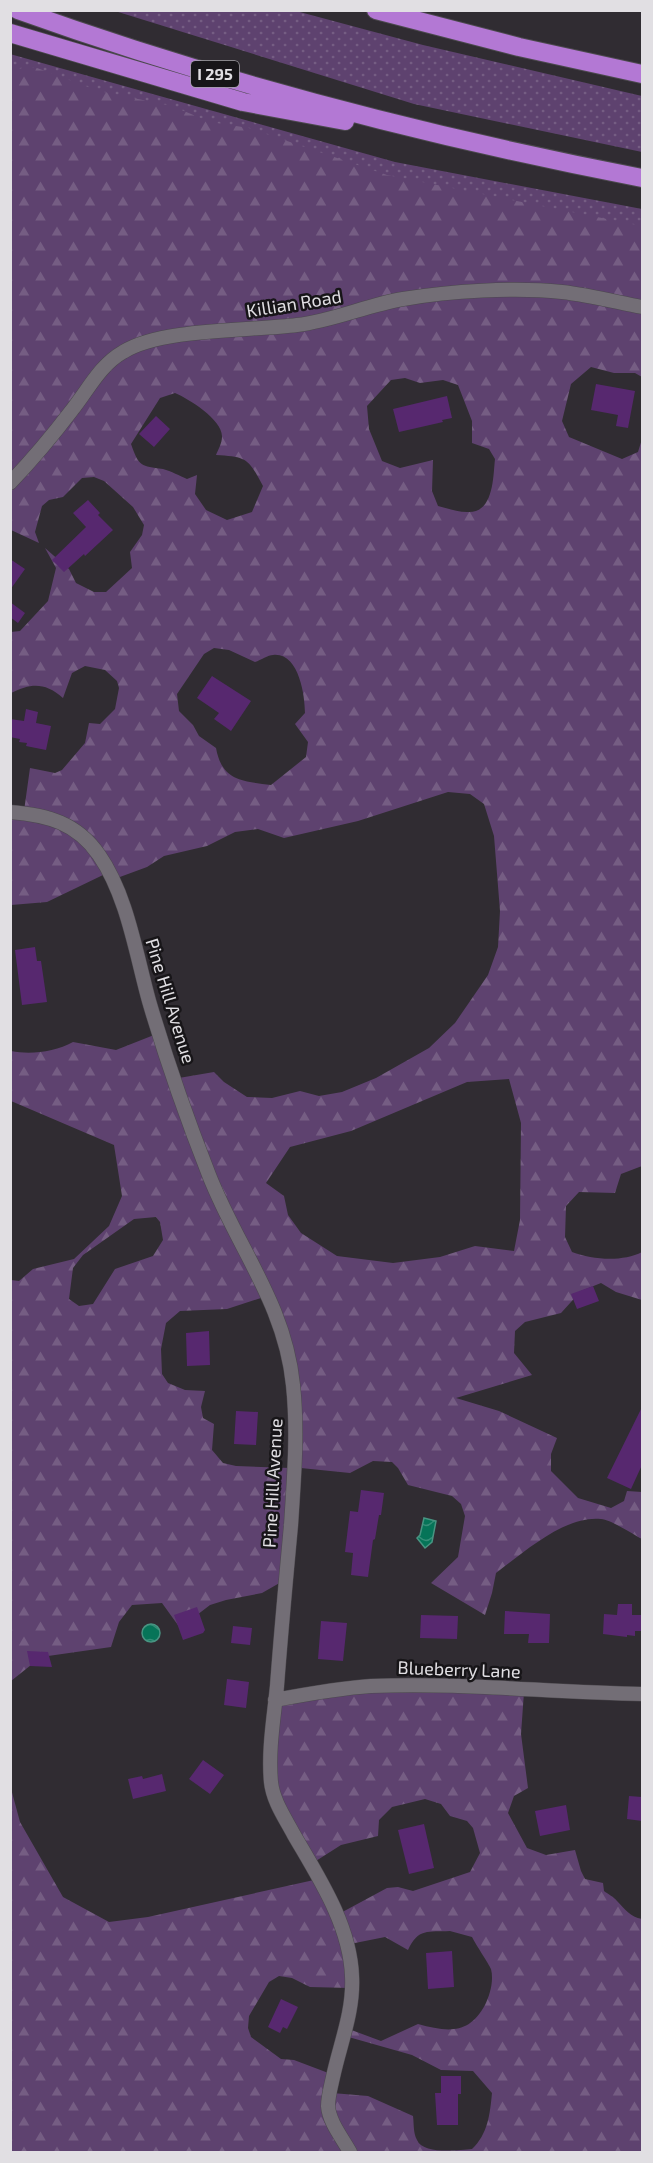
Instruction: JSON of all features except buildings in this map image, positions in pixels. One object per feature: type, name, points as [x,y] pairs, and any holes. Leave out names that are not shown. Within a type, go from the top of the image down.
[{"type":"highway","name":"I 295","points":[[18,10],[136,51],[247,84],[528,155],[642,178]]},
{"type":"highway","points":[[376,10],[519,47],[642,74]]},
{"type":"highway","points":[[10,33],[243,102],[333,119],[416,128]]},
{"type":"street","name":"Killian Road","points":[[10,483],[73,410],[101,370],[122,352],[144,342],[178,335],[300,325],[400,299],[443,293],[562,292],[642,307]]},
{"type":"street","name":"Pine Hill Avenue","points":[[10,812],[55,819],[71,828],[98,854],[116,885],[151,1006],[208,1173],[231,1224],[268,1293],[286,1343],[293,1383],[297,1438],[275,1700],[271,1785],[275,1801],[325,1889],[341,1924],[349,1952],[352,1993],[348,2021],[337,2056],[328,2108],[350,2152]]},
{"type":"street","name":"Blueberry Lane","points":[[275,1700],[316,1692],[370,1686],[453,1686],[566,1693],[642,1694]]},
{"type":"green space","points":[[115,11],[296,11],[423,45],[642,96],[642,152],[414,104]]},
{"type":"green space","points":[[10,54],[395,162],[642,209],[642,248],[11,82]]},
{"type":"green space","points":[[25,67],[37,68],[99,91],[172,106],[210,122],[249,128],[387,175],[642,226],[642,377],[635,373],[614,373],[591,367],[571,384],[562,421],[569,437],[622,459],[638,452],[642,439],[642,1166],[621,1174],[615,1193],[579,1192],[566,1206],[565,1237],[572,1252],[589,1257],[617,1259],[642,1252],[642,1300],[616,1292],[601,1283],[581,1291],[561,1313],[525,1322],[515,1331],[514,1353],[532,1375],[456,1398],[499,1411],[557,1438],[551,1454],[551,1471],[578,1498],[611,1508],[624,1501],[627,1491],[642,1492],[642,1539],[616,1524],[601,1519],[587,1519],[559,1529],[496,1573],[485,1615],[431,1583],[458,1557],[465,1516],[461,1504],[452,1496],[408,1485],[392,1462],[373,1461],[350,1473],[291,1467],[290,1391],[280,1340],[264,1297],[227,1309],[180,1311],[166,1323],[161,1349],[162,1374],[168,1383],[185,1390],[205,1391],[201,1407],[203,1418],[214,1424],[212,1450],[223,1463],[236,1466],[290,1468],[283,1581],[262,1593],[210,1605],[180,1628],[162,1603],[132,1605],[119,1622],[111,1647],[41,1657],[11,1681],[11,1280],[19,1281],[33,1269],[74,1259],[109,1226],[122,1196],[114,1145],[11,1101],[11,1051],[42,1052],[73,1042],[116,1050],[154,1035],[173,1079],[214,1072],[224,1082],[247,1097],[272,1098],[300,1091],[319,1096],[342,1092],[376,1078],[429,1048],[455,1023],[488,975],[498,947],[500,911],[494,836],[484,804],[470,794],[448,792],[358,821],[284,838],[258,829],[235,832],[207,846],[164,856],[147,867],[109,881],[103,875],[47,902],[11,905],[11,813],[24,811],[30,768],[55,773],[62,770],[85,743],[89,723],[100,724],[115,709],[119,688],[117,681],[105,670],[85,666],[72,673],[63,698],[50,689],[38,686],[25,687],[11,693],[11,632],[20,631],[48,601],[56,568],[45,548],[69,569],[76,583],[94,592],[106,592],[132,568],[130,552],[142,535],[144,525],[133,507],[104,481],[94,477],[82,478],[63,497],[49,500],[42,506],[35,532],[39,543],[11,530],[10,72]],"holes":[[[405,378],[420,383],[443,380],[458,385],[472,421],[472,443],[489,449],[495,459],[490,493],[482,507],[476,511],[467,512],[438,506],[432,491],[433,460],[400,468],[382,461],[369,429],[367,406],[391,380]],[[175,393],[196,405],[211,417],[221,430],[221,444],[216,455],[241,458],[250,464],[263,486],[252,512],[227,520],[206,510],[195,494],[197,475],[187,479],[166,470],[145,466],[139,461],[131,444],[160,398]],[[214,648],[229,650],[255,662],[271,655],[282,656],[289,660],[295,668],[302,686],[305,713],[295,724],[308,742],[306,757],[271,785],[242,780],[228,773],[219,759],[216,748],[199,736],[193,725],[179,711],[177,694],[204,654]],[[509,1079],[521,1123],[520,1220],[514,1251],[475,1246],[440,1257],[393,1263],[337,1256],[301,1233],[288,1215],[284,1196],[266,1183],[290,1147],[351,1131],[467,1082]],[[156,1217],[160,1222],[163,1240],[153,1256],[115,1269],[93,1304],[79,1306],[69,1299],[73,1268],[83,1255],[134,1219]]]},
{"type":"green space","points":[[337,1691],[524,1692],[521,1734],[528,1788],[514,1796],[508,1813],[527,1848],[546,1855],[575,1850],[585,1879],[603,1883],[604,1891],[631,1915],[642,1919],[642,2152],[11,2152],[10,1785],[20,1822],[63,1897],[109,1922],[148,1917],[314,1880],[335,1916],[387,1888],[398,1887],[413,1891],[470,1872],[480,1853],[473,1828],[467,1821],[450,1816],[441,1804],[425,1799],[392,1807],[379,1820],[378,1836],[341,1845],[308,1866],[276,1805],[271,1703]],"holes":[[[450,1931],[472,1937],[491,1969],[492,1978],[485,2005],[472,2022],[456,2029],[438,2029],[418,2024],[381,2041],[346,2028],[345,2036],[412,2055],[441,2070],[473,2071],[492,2093],[485,2130],[472,2149],[450,2151],[426,2148],[416,2137],[413,2116],[368,2096],[332,2093],[331,2074],[294,2060],[281,2059],[251,2037],[248,2028],[249,2016],[269,1982],[279,1976],[292,1978],[310,1987],[350,1988],[345,1945],[385,1937],[408,1950],[416,1938],[424,1933]]]},
{"type":"water","points":[[424,1518],[436,1521],[432,1542],[425,1548],[417,1538],[420,1535]]},
{"type":"water","points":[[151,1624],[157,1627],[160,1633],[157,1639],[151,1642],[145,1639],[142,1633],[145,1627]]}]
